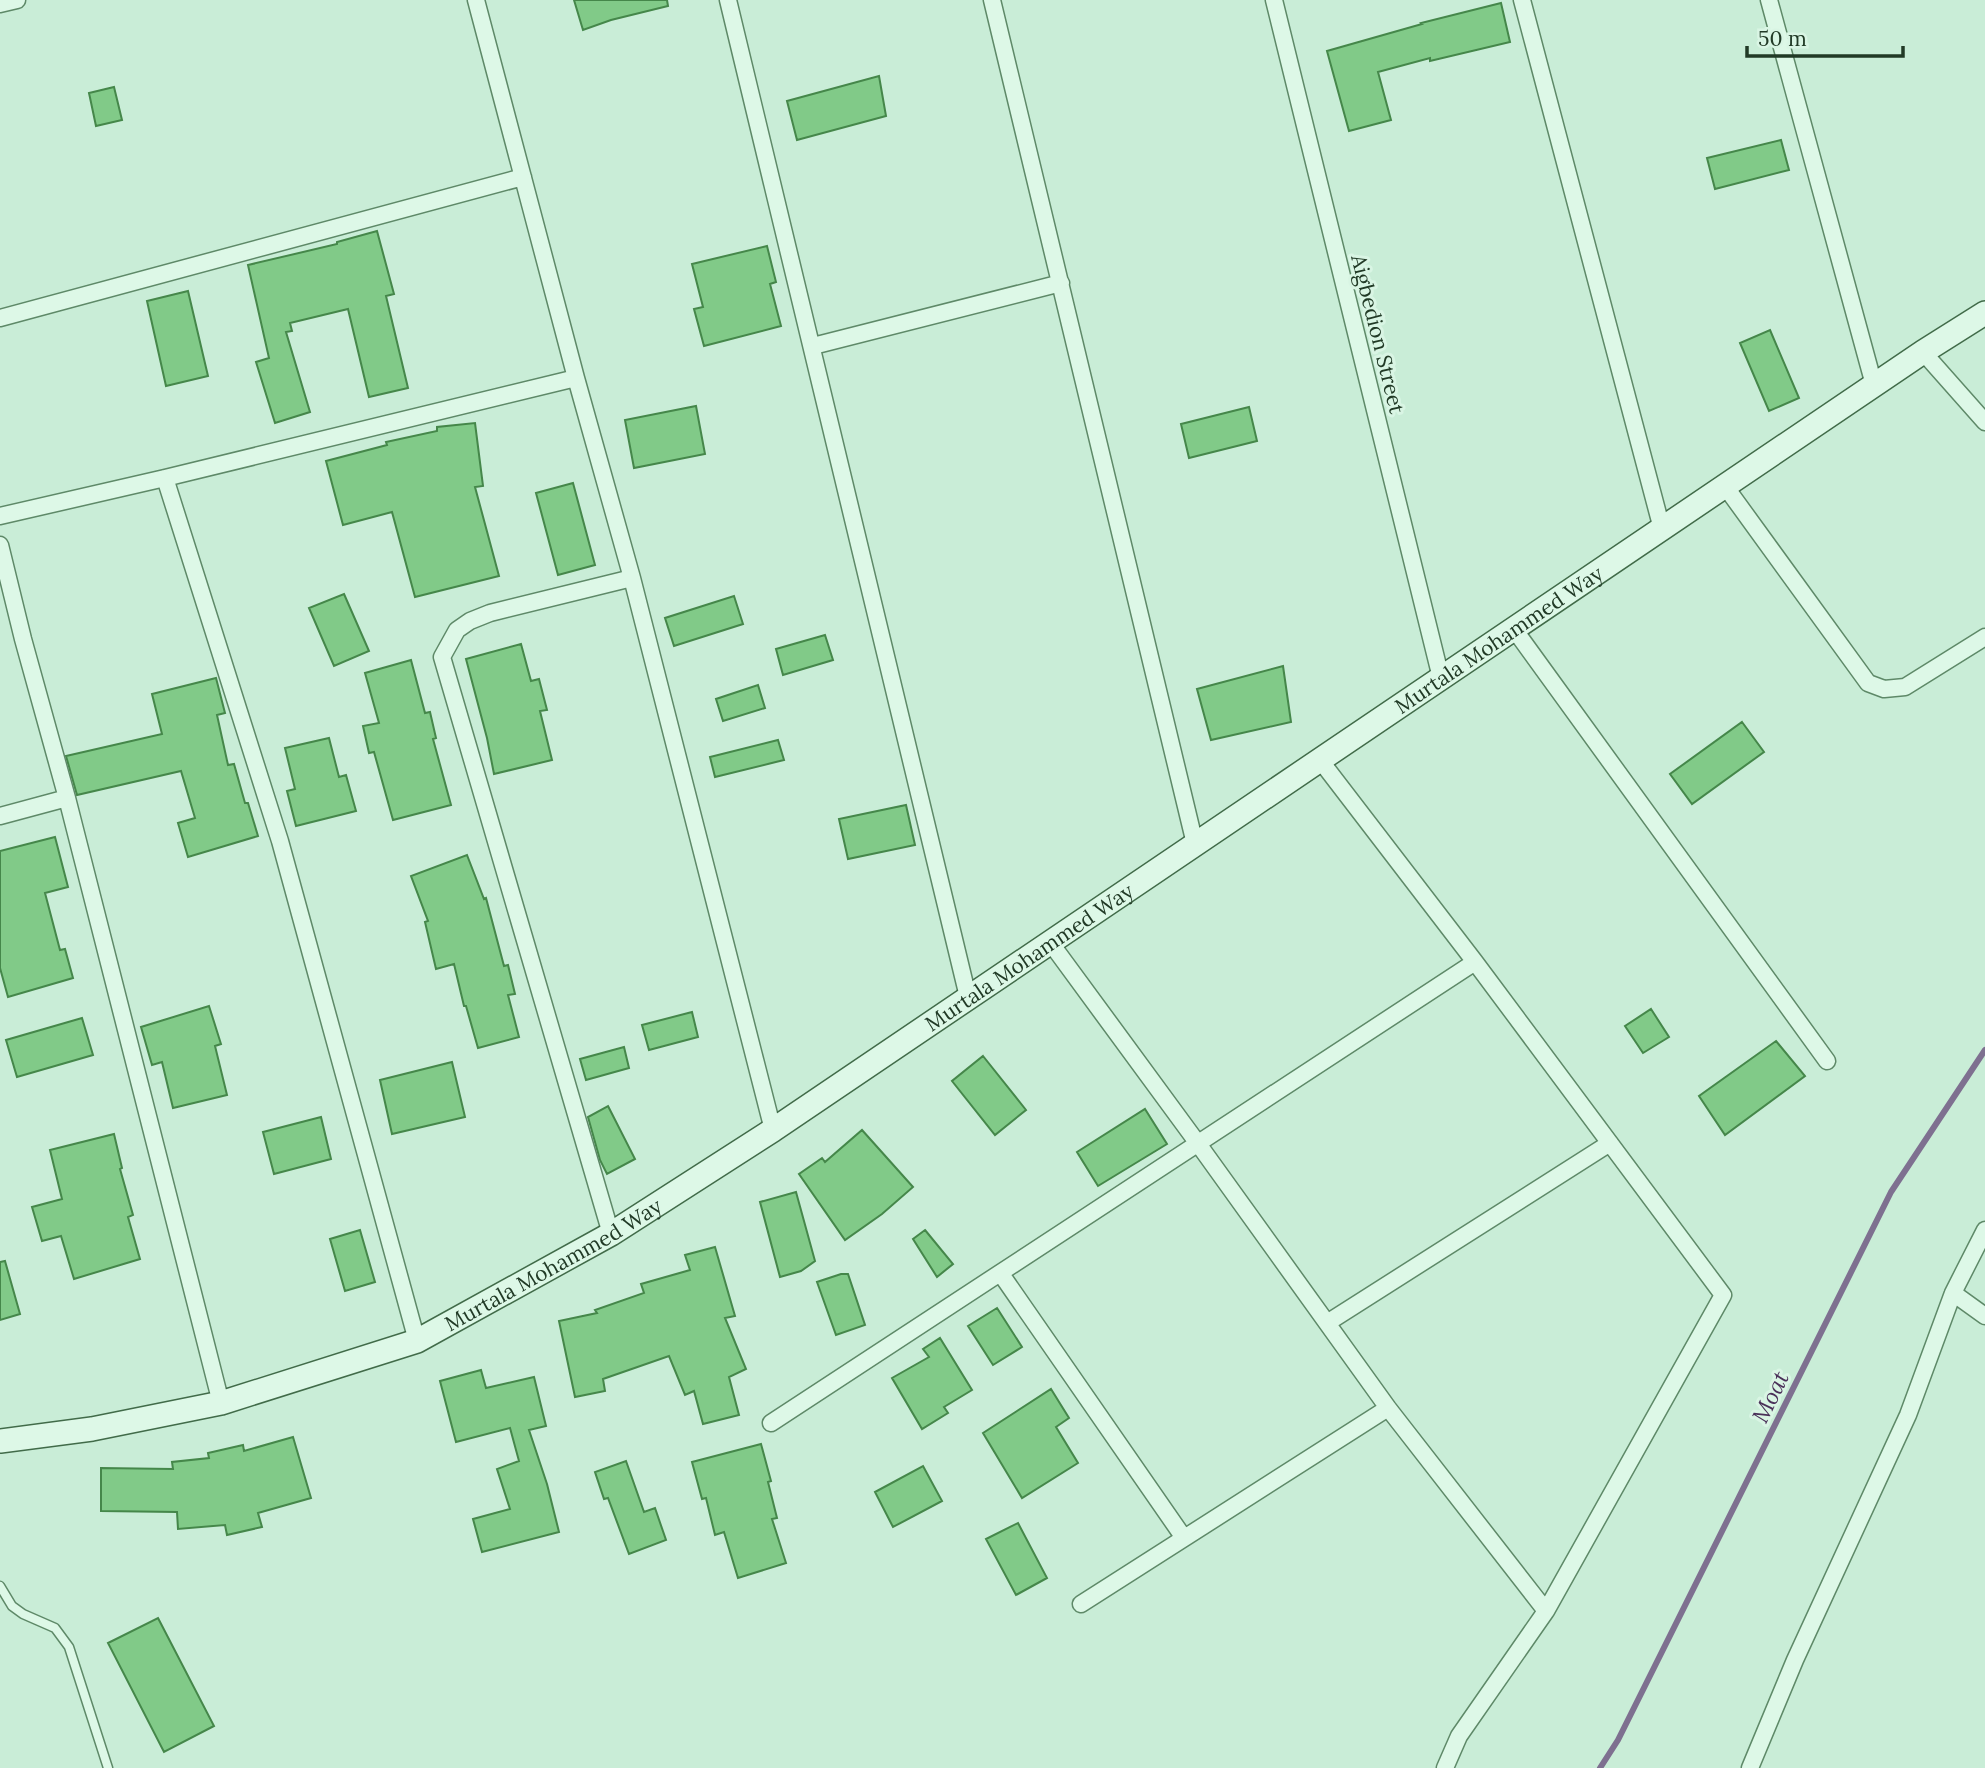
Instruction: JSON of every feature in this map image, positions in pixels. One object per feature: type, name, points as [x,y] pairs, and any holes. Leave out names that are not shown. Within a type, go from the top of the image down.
[{"type":"street","points":[[0,4],[17,0]]},
{"type":"street","points":[[476,0],[632,578],[773,1130]]},
{"type":"street","points":[[728,0],[968,997]]},
{"type":"street","points":[[992,0],[1195,844]]},
{"type":"street","name":"Aigbedion Street","points":[[1274,0],[1441,678]]},
{"type":"street","points":[[1522,0],[1662,529]]},
{"type":"street","points":[[1769,0],[1874,385]]},
{"type":"street","points":[[0,318],[523,177]]},
{"type":"street","points":[[813,346],[1061,283]]},
{"type":"street","name":"Murtala Mohammed Way","points":[[0,1441],[92,1429],[221,1403],[417,1340],[611,1234],[773,1130],[1874,385],[1985,313]]},
{"type":"street","points":[[1923,352],[1985,422]]},
{"type":"street","points":[[0,516],[576,378]]},
{"type":"street","points":[[165,478],[281,841],[417,1340]]},
{"type":"street","points":[[1725,486],[1868,683],[1884,689],[1905,688],[1985,638]]},
{"type":"street","points":[[0,545],[221,1403]]},
{"type":"street","points":[[611,1234],[442,657],[457,629],[480,617],[632,578]]},
{"type":"street","points":[[1514,629],[1827,1061]]},
{"type":"street","points":[[1320,760],[1475,962],[1723,1295],[1546,1611],[1459,1735],[1445,1768]]},
{"type":"street","points":[[0,816],[67,798]]},
{"type":"street","points":[[1050,942],[1388,1408],[1546,1611]]},
{"type":"street","points":[[771,1423],[1475,962]]},
{"type":"street","points":[[1327,1323],[1610,1143]]},
{"type":"street","points":[[1750,1768],[1795,1660],[1908,1415],[1953,1293],[1985,1230]]},
{"type":"street","points":[[1001,1274],[1185,1538]]},
{"type":"street","points":[[1953,1293],[1985,1316]]},
{"type":"street","points":[[1081,1604],[1388,1408]]},
{"type":"lane","points":[[0,1586],[12,1606],[23,1614],[55,1628],[69,1647],[108,1768]]},
{"type":"building","points":[[574,0],[667,0],[668,6],[583,30]]},
{"type":"building","points":[[1501,3],[1510,42],[1430,61],[1430,58],[1378,72],[1391,120],[1349,131],[1327,51]]},
{"type":"building","points":[[879,76],[886,116],[797,140],[787,101]]},
{"type":"building","points":[[114,87],[122,120],[96,126],[89,93]]},
{"type":"building","points":[[1781,140],[1789,170],[1715,189],[1707,158]]},
{"type":"building","points":[[377,231],[394,294],[386,296],[408,388],[369,397],[348,309],[290,323],[292,331],[286,332],[310,412],[275,423],[256,362],[269,358],[248,265],[337,244]]},
{"type":"building","points":[[767,246],[776,282],[770,284],[781,326],[704,346],[694,309],[703,307],[692,264]]},
{"type":"building","points":[[188,291],[208,376],[166,386],[147,301]]},
{"type":"building","points":[[1770,330],[1799,398],[1769,411],[1740,343]]},
{"type":"building","points":[[696,406],[705,454],[634,468],[625,420]]},
{"type":"building","points":[[1249,407],[1257,441],[1189,458],[1181,424]]},
{"type":"building","points":[[475,423],[483,486],[475,487],[499,576],[415,597],[392,512],[343,525],[326,461],[387,445],[386,442],[437,431],[437,427]]},
{"type":"building","points":[[573,483],[595,565],[558,575],[536,493]]},
{"type":"building","points":[[344,594],[369,651],[334,666],[309,608]]},
{"type":"building","points":[[734,596],[743,624],[674,646],[665,618]]},
{"type":"building","points":[[825,635],[833,660],[783,675],[776,649]]},
{"type":"building","points":[[521,644],[531,681],[539,679],[547,710],[540,711],[552,760],[494,774],[466,659]]},
{"type":"building","points":[[411,660],[425,713],[430,712],[436,738],[433,739],[451,805],[393,820],[374,752],[369,753],[363,726],[379,723],[365,673]]},
{"type":"building","points":[[1283,666],[1291,722],[1211,740],[1197,689]]},
{"type":"building","points":[[216,678],[225,713],[217,715],[228,765],[234,764],[258,836],[188,857],[178,823],[195,818],[181,771],[77,795],[66,756],[162,734],[152,694]]},
{"type":"building","points":[[758,685],[765,708],[723,721],[716,699]]},
{"type":"building","points":[[1742,722],[1764,752],[1692,804],[1670,774]]},
{"type":"building","points":[[329,738],[339,777],[346,775],[356,811],[296,826],[287,791],[295,789],[285,748]]},
{"type":"building","points":[[778,740],[784,760],[715,777],[710,757]]},
{"type":"building","points":[[906,805],[915,845],[848,859],[839,819]]},
{"type":"building","points":[[55,837],[68,887],[45,893],[60,950],[65,949],[73,978],[8,997],[0,968],[0,851]]},
{"type":"building","points":[[467,855],[484,899],[486,898],[504,966],[508,965],[515,994],[508,995],[519,1037],[478,1048],[454,964],[436,969],[425,922],[428,921],[411,876]]},
{"type":"building","points":[[209,1006],[221,1044],[215,1046],[227,1095],[173,1108],[162,1062],[152,1065],[141,1027]]},
{"type":"building","points":[[1651,1009],[1669,1037],[1643,1053],[1625,1026]]},
{"type":"building","points":[[692,1012],[698,1037],[649,1050],[642,1025]]},
{"type":"building","points":[[82,1018],[93,1055],[17,1077],[6,1040]]},
{"type":"building","points":[[1776,1041],[1805,1076],[1725,1135],[1699,1096]]},
{"type":"building","points":[[624,1047],[629,1068],[586,1080],[580,1059]]},
{"type":"building","points":[[983,1056],[1026,1110],[995,1135],[952,1081]]},
{"type":"building","points":[[452,1062],[465,1117],[392,1134],[380,1080]]},
{"type":"building","points":[[608,1106],[635,1159],[607,1174],[600,1160],[588,1117]]},
{"type":"building","points":[[1145,1109],[1167,1144],[1098,1186],[1077,1152]]},
{"type":"building","points":[[321,1117],[331,1159],[274,1174],[263,1132]]},
{"type":"building","points":[[862,1130],[913,1187],[882,1214],[845,1240],[799,1174],[822,1158],[825,1162]]},
{"type":"building","points":[[114,1134],[122,1168],[120,1169],[133,1215],[128,1217],[140,1259],[74,1279],[61,1236],[42,1241],[32,1207],[62,1199],[50,1150]]},
{"type":"building","points":[[796,1192],[815,1261],[801,1271],[780,1277],[760,1202]]},
{"type":"building","points":[[360,1230],[375,1282],[345,1291],[330,1239]]},
{"type":"building","points":[[925,1230],[953,1264],[937,1277],[913,1239]]},
{"type":"building","points":[[715,1247],[735,1316],[725,1318],[746,1369],[729,1377],[739,1415],[703,1424],[694,1391],[685,1395],[669,1356],[603,1379],[605,1391],[575,1397],[559,1321],[597,1313],[595,1310],[644,1293],[641,1284],[690,1270],[685,1255]]},
{"type":"building","points":[[5,1261],[20,1314],[0,1320],[0,1262]]},
{"type":"building","points":[[848,1274],[865,1325],[836,1335],[817,1282]]},
{"type":"building","points":[[997,1308],[1022,1347],[993,1365],[968,1326]]},
{"type":"building","points":[[940,1338],[972,1390],[944,1407],[948,1413],[922,1429],[892,1378],[929,1357],[923,1349]]},
{"type":"building","points":[[481,1370],[486,1388],[534,1377],[546,1426],[529,1430],[559,1532],[482,1552],[473,1519],[510,1509],[497,1469],[519,1461],[510,1428],[456,1442],[440,1381]]},
{"type":"building","points":[[1051,1389],[1069,1418],[1056,1427],[1078,1463],[1022,1498],[983,1433]]},
{"type":"building","points":[[293,1437],[311,1498],[258,1513],[262,1527],[227,1535],[225,1525],[178,1529],[177,1512],[101,1511],[101,1468],[173,1469],[172,1462],[209,1458],[208,1453],[243,1445],[244,1451]]},
{"type":"building","points":[[761,1444],[777,1518],[772,1519],[786,1563],[738,1578],[724,1532],[715,1535],[706,1498],[702,1499],[692,1462]]},
{"type":"building","points":[[626,1461],[644,1512],[655,1508],[666,1540],[629,1554],[595,1472]]},
{"type":"building","points":[[923,1466],[942,1501],[893,1527],[875,1492]]},
{"type":"building","points":[[1018,1523],[1047,1578],[1016,1595],[986,1539]]},
{"type":"building","points":[[158,1618],[214,1726],[164,1752],[108,1643]]},
{"type":"waterway","name":"Moat","points":[[1600,1768],[1618,1740],[1891,1192],[1985,1050]]}]
